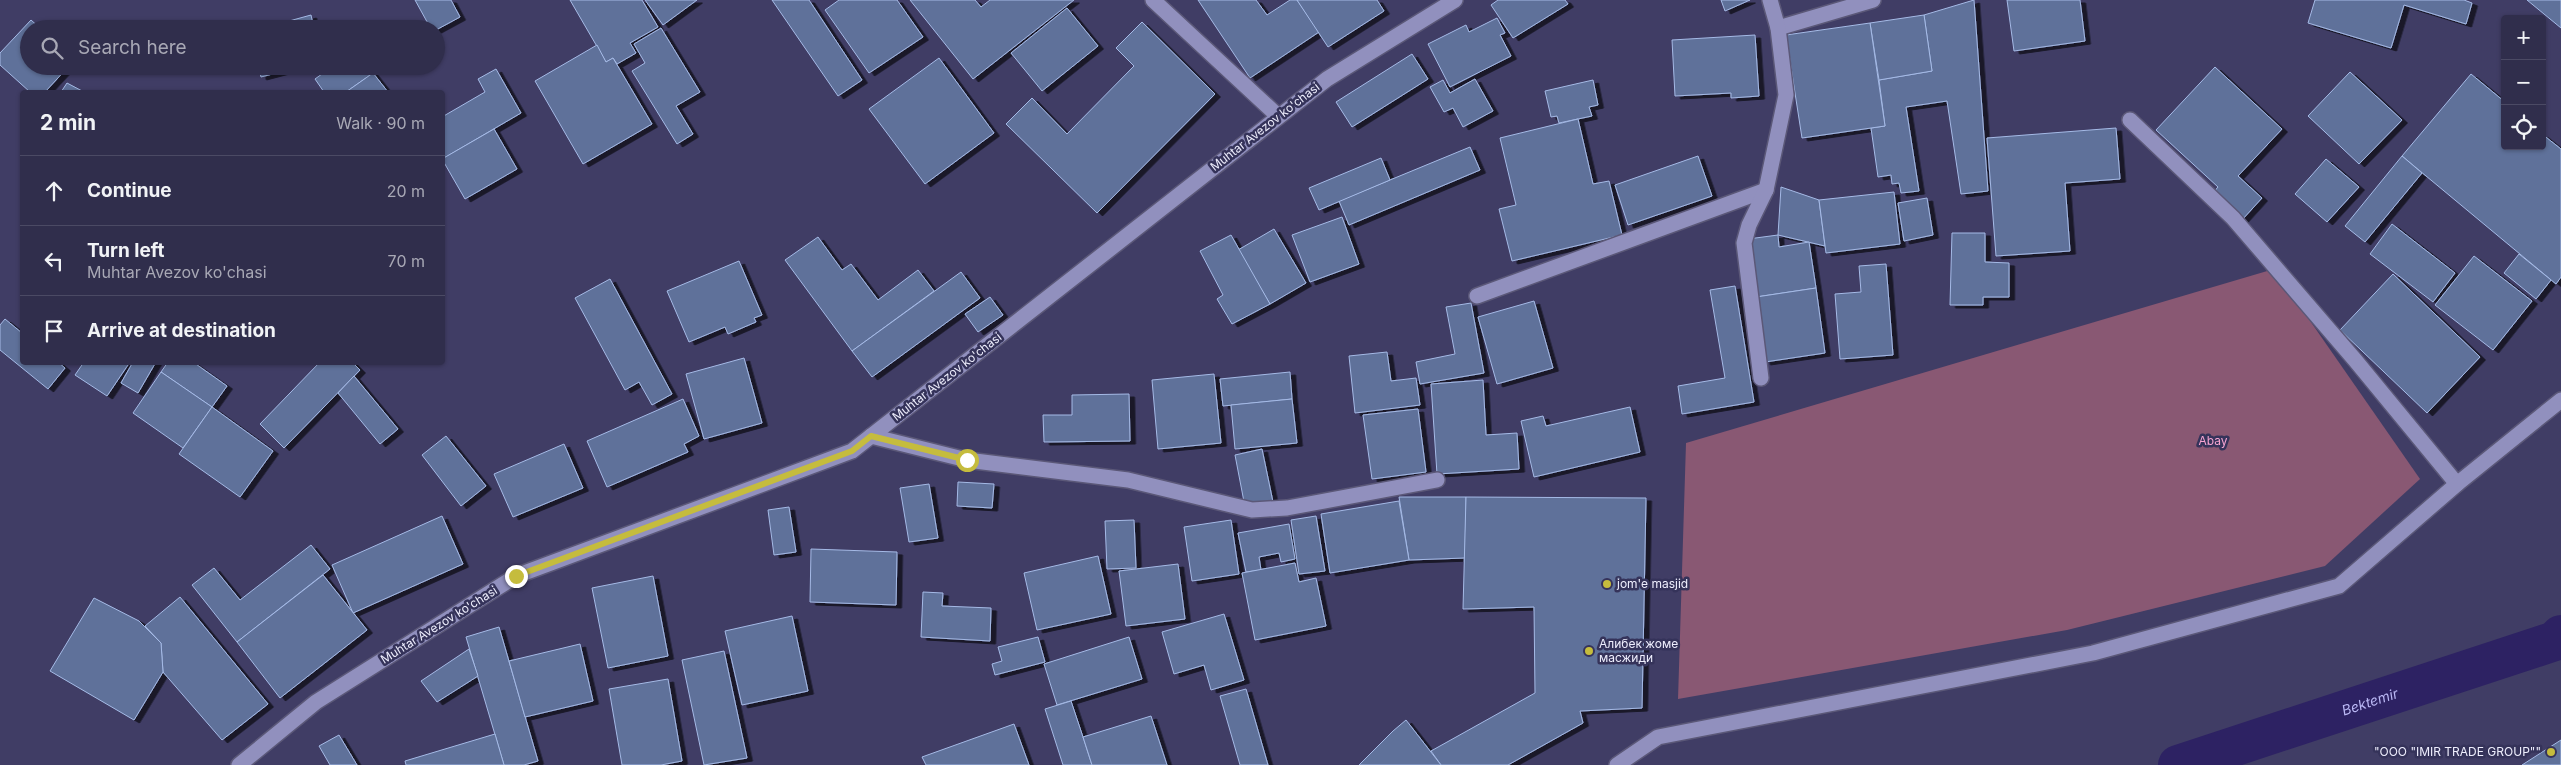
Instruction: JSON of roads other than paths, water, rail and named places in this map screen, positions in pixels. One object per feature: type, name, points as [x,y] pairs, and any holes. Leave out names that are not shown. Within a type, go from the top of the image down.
[{"type":"street","points":[[1153,0],[1278,116]]},
{"type":"street","name":"Muhtar Avezov ko'chasi","points":[[240,765],[316,702],[516,576],[852,451],[1327,79],[1456,0]]},
{"type":"street","points":[[1761,378],[1744,243],[1748,226],[1766,190],[1786,95],[1778,28],[1770,0]]},
{"type":"street","points":[[1778,28],[1873,0]]},
{"type":"street","points":[[2130,120],[2233,218],[2355,360],[2457,484]]},
{"type":"street","points":[[1477,296],[1766,190]]},
{"type":"street","points":[[1617,765],[1658,737],[2093,653],[2339,586],[2457,484],[2561,400]]},
{"type":"street","points":[[871,436],[967,460],[1128,480],[1252,510],[1287,508],[1437,480]]},
{"type":"waterway","name":"Bektemir","points":[[2178,765],[2555,641],[2561,635]]},
{"type":"place","name":"jom'e masjid","points":[[1607,584]]},
{"type":"place","name":"Алибек жоме масжиди","points":[[1589,651]]},
{"type":"place","name":"\"ООО \"IMIR TRADE GROUP\"\"","points":[[2551,752]]},
{"type":"park label","name":"Abay","points":[[2213,441]]}]
